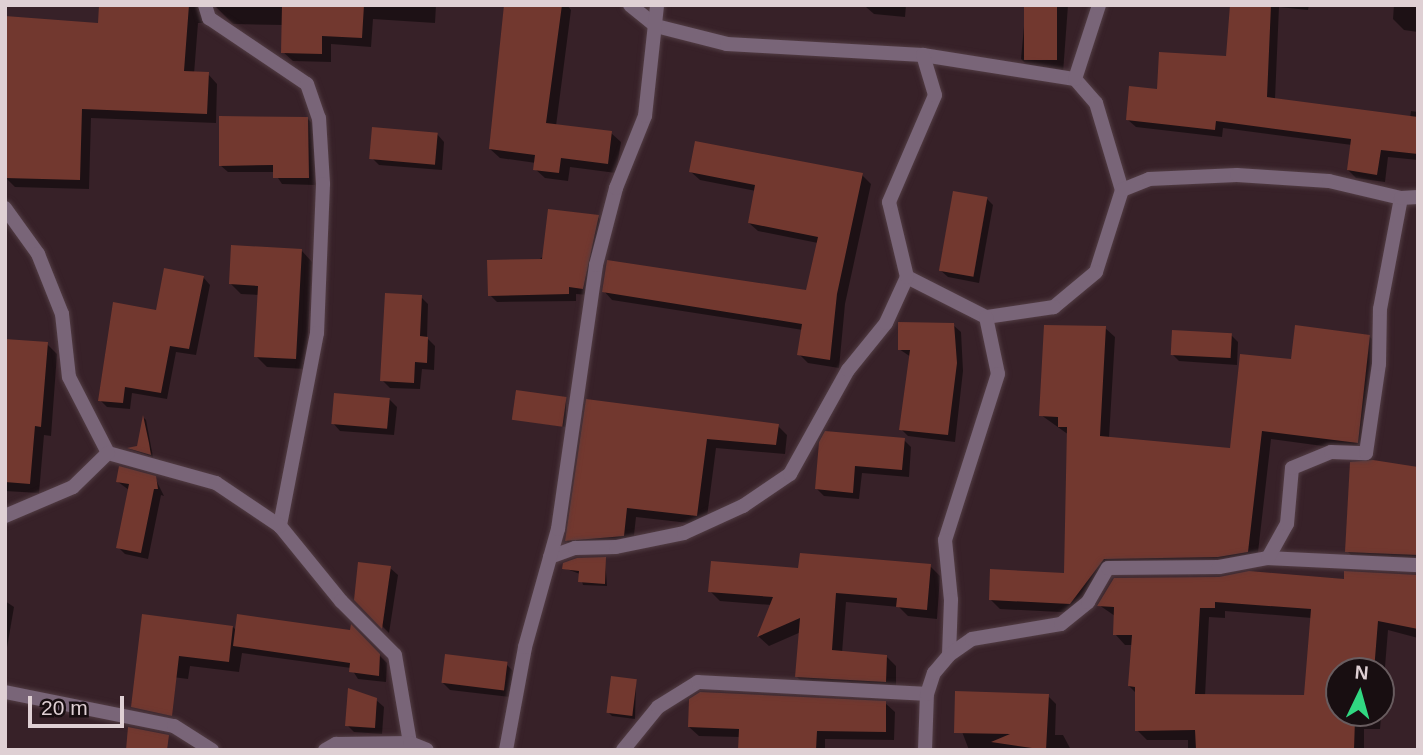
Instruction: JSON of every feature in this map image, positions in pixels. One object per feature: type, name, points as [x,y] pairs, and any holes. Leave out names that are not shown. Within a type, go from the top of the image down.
[{"type":"street","points":[[205,5],[209,18],[307,84],[319,118],[323,184],[317,333],[280,526]]},
{"type":"street","points":[[630,5],[656,26],[727,44],[923,55],[1075,79],[1096,103],[1122,190],[1096,272],[1054,307],[986,317],[907,277]]},
{"type":"street","points":[[506,750],[525,647],[550,557],[596,265],[616,188],[645,116],[657,5]]},
{"type":"street","points":[[1075,79],[1099,5]]},
{"type":"street","points":[[550,557],[575,548],[617,547],[684,533],[743,506],[790,474],[848,370],[886,323],[907,277],[889,202],[935,96],[923,55]]},
{"type":"street","points":[[1122,190],[1149,179],[1237,175],[1329,181],[1401,198],[1418,197]]},
{"type":"street","points":[[1268,558],[1287,524],[1292,468],[1331,452],[1366,453],[1380,364],[1380,309],[1401,198]]},
{"type":"street","points":[[5,208],[38,254],[62,314],[69,377],[108,453],[216,484],[280,526],[341,601],[395,655],[410,743]]},
{"type":"street","points":[[949,655],[951,600],[946,540],[998,374],[986,317]]},
{"type":"street","points":[[5,516],[74,487],[108,453]]},
{"type":"street","points":[[925,750],[927,694],[934,673],[949,655],[972,639],[1061,624],[1088,603],[1108,568],[1219,567],[1268,558],[1418,565]]},
{"type":"street","points":[[623,750],[657,707],[698,682],[927,694]]},
{"type":"street","points":[[5,692],[174,726],[212,750]]},
{"type":"street","points":[[325,750],[337,744],[410,743],[427,750]]},
{"type":"building","points":[[99,5],[189,5],[184,71],[209,72],[207,114],[82,109],[80,180],[5,178],[5,16],[98,23]]},
{"type":"building","points":[[282,5],[364,5],[362,38],[322,36],[322,54],[281,53]]},
{"type":"building","points":[[504,5],[562,5],[546,123],[612,131],[608,164],[561,158],[559,173],[533,170],[535,155],[489,149]]},
{"type":"building","points":[[1024,5],[1057,5],[1057,60],[1024,60]]},
{"type":"building","points":[[1230,5],[1271,5],[1267,97],[1418,117],[1418,154],[1381,150],[1377,175],[1347,170],[1351,139],[1216,121],[1215,130],[1126,120],[1129,86],[1157,89],[1159,52],[1226,56]]},
{"type":"building","points":[[219,116],[308,117],[309,178],[273,178],[273,165],[219,166]]},
{"type":"building","points":[[372,127],[438,133],[435,165],[369,159]]},
{"type":"building","points":[[695,141],[863,173],[837,294],[830,360],[797,355],[802,324],[602,292],[607,260],[806,290],[818,237],[748,223],[755,185],[689,172]]},
{"type":"building","points":[[953,191],[987,197],[973,277],[939,271]]},
{"type":"building","points":[[548,209],[599,215],[583,289],[569,287],[569,294],[488,296],[487,260],[542,259]]},
{"type":"building","points":[[231,245],[302,249],[296,359],[254,357],[258,286],[229,284]]},
{"type":"building","points":[[164,268],[204,276],[189,349],[170,346],[161,393],[125,387],[123,403],[98,401],[113,302],[156,310]]},
{"type":"building","points":[[385,293],[422,295],[420,336],[428,337],[427,363],[415,362],[414,383],[380,381]]},
{"type":"building","points":[[898,322],[954,323],[957,363],[948,435],[899,430],[910,350],[898,350]]},
{"type":"building","points":[[1044,325],[1106,326],[1100,436],[1230,448],[1240,354],[1291,359],[1295,325],[1370,335],[1358,443],[1262,431],[1248,552],[1218,557],[1104,559],[1070,604],[989,600],[990,569],[1064,573],[1067,427],[1058,427],[1058,417],[1039,416]]},
{"type":"building","points":[[1172,330],[1232,333],[1231,358],[1171,355]]},
{"type":"building","points":[[5,339],[48,342],[41,427],[35,426],[30,484],[5,482]]},
{"type":"building","points":[[516,390],[567,397],[562,427],[512,420]]},
{"type":"building","points":[[334,393],[390,398],[387,429],[331,424]]},
{"type":"building","points":[[586,399],[779,424],[776,445],[707,439],[697,516],[627,508],[624,536],[565,541]]},
{"type":"building","points":[[143,415],[151,455],[127,448],[137,446]]},
{"type":"building","points":[[825,431],[905,438],[902,470],[855,466],[853,493],[815,489],[819,442]]},
{"type":"building","points":[[1373,460],[1418,467],[1418,555],[1345,552],[1350,462]]},
{"type":"building","points":[[119,466],[156,476],[158,489],[154,489],[141,553],[116,548],[129,484],[116,482]]},
{"type":"building","points":[[800,553],[931,564],[927,610],[896,607],[897,598],[836,593],[832,650],[887,655],[886,682],[795,677],[800,618],[757,637],[773,597],[708,592],[711,561],[798,568]]},
{"type":"building","points":[[606,557],[605,584],[578,582],[579,571],[562,569],[563,563],[577,558]]},
{"type":"building","points":[[358,562],[391,566],[382,629],[354,600]]},
{"type":"building","points":[[1249,571],[1344,579],[1344,571],[1418,575],[1418,629],[1378,621],[1375,657],[1325,657],[1325,727],[1355,727],[1354,750],[1196,750],[1195,730],[1135,731],[1135,687],[1128,686],[1132,635],[1113,635],[1114,607],[1097,606],[1114,578],[1219,577]],"holes":[[[1215,602],[1311,609],[1304,695],[1195,694],[1200,608],[1215,608]]]},
{"type":"building","points":[[142,614],[233,626],[229,662],[179,656],[172,716],[131,707]]},
{"type":"building","points":[[237,614],[350,630],[351,624],[380,654],[379,676],[349,672],[350,663],[233,646]]},
{"type":"building","points":[[445,654],[508,662],[504,690],[441,683]]},
{"type":"building","points":[[611,676],[637,679],[632,716],[606,713]]},
{"type":"building","points":[[348,688],[377,698],[375,728],[345,726]]},
{"type":"building","points":[[955,691],[1049,694],[1046,750],[991,742],[1010,734],[954,733]]},
{"type":"building","points":[[700,692],[886,701],[886,732],[817,731],[816,750],[738,750],[739,729],[688,727],[689,699]]},
{"type":"building","points":[[128,727],[169,735],[167,750],[126,750]]}]
